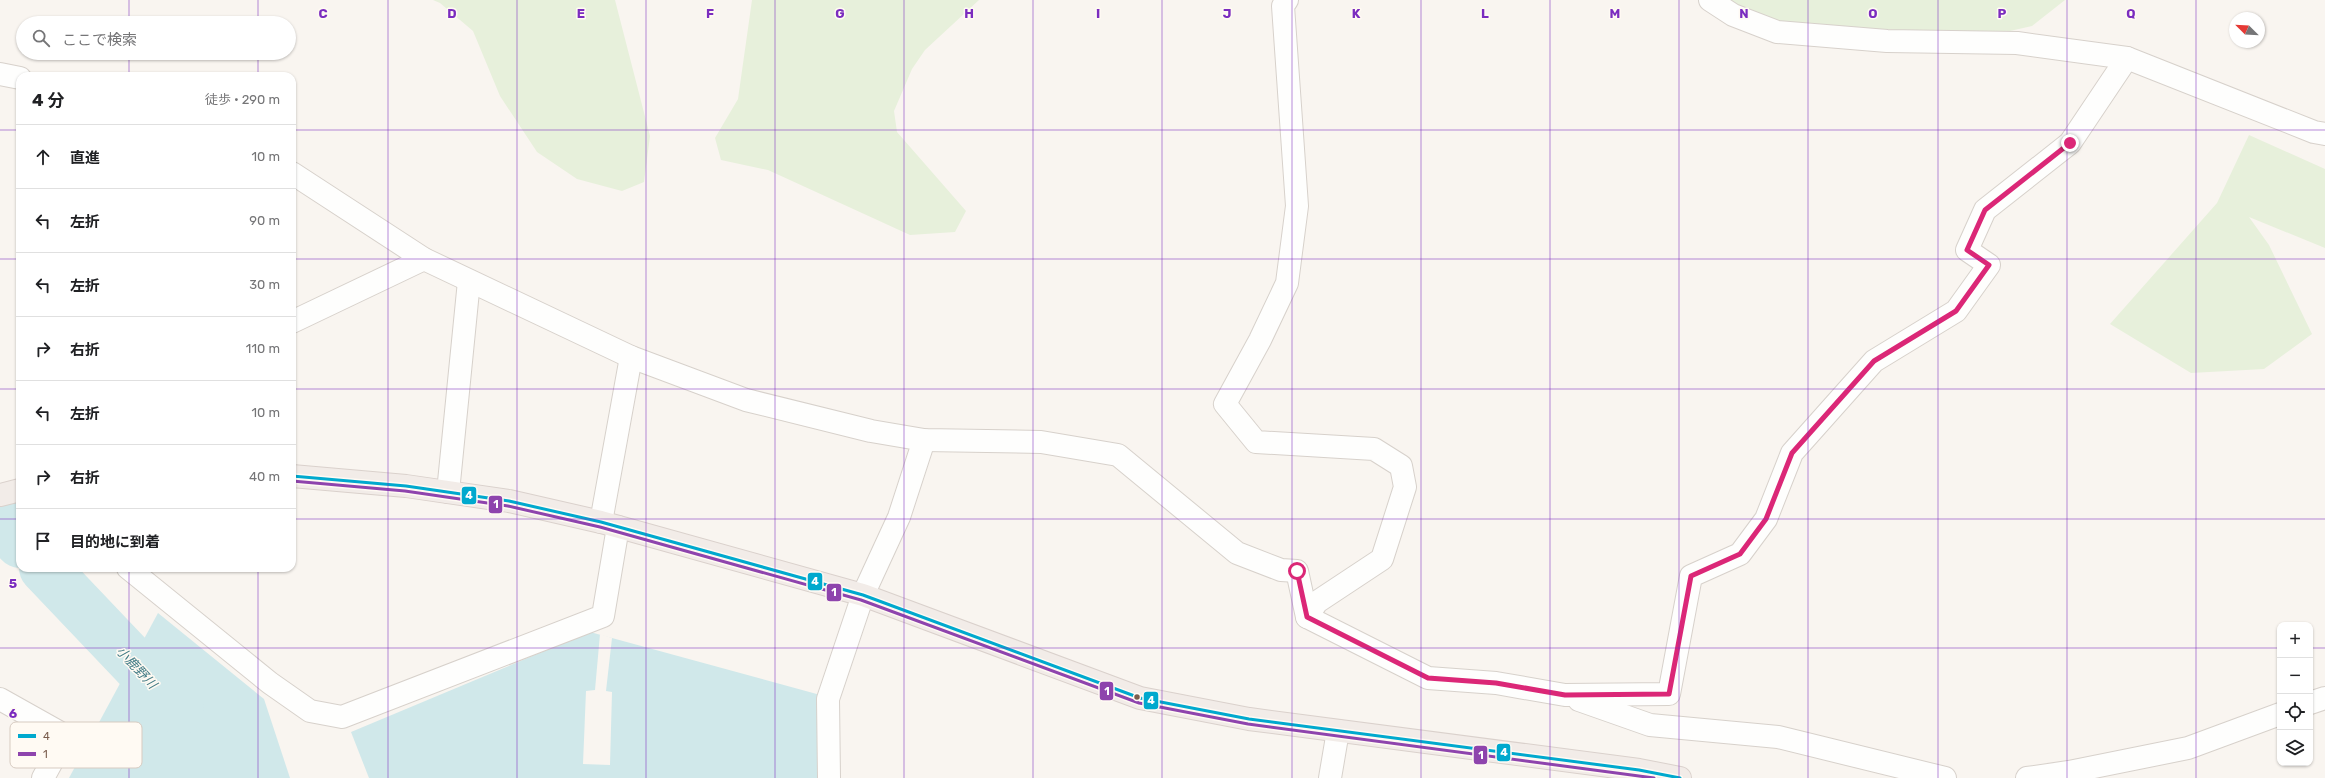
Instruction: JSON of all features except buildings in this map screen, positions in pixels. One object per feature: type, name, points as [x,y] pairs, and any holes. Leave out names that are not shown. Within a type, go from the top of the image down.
[{"type":"highway","points":[[296,476],[406,486],[509,501],[610,524],[863,595],[1140,698],[1249,719],[1639,770],[1680,778]]},
{"type":"street","points":[[1287,0],[1283,6],[1297,206],[1286,283],[1260,340],[1225,404],[1256,442],[1374,449],[1400,466],[1405,487],[1382,559],[1317,602],[1307,617]]},
{"type":"street","points":[[1710,0],[1733,15],[1777,32],[1887,41],[2017,43],[2128,58],[2314,132],[2325,134]]},
{"type":"street","points":[[1565,695],[1669,694],[1691,576],[1740,554],[1766,519],[1792,453],[1874,361],[1956,311],[1989,265],[1967,250],[1985,210],[2070,143],[2128,58]]},
{"type":"street","points":[[0,74],[16,77]]},
{"type":"street","points":[[296,176],[424,259],[630,358],[746,400],[871,431],[924,440],[1041,442],[1118,455],[1237,553],[1281,570],[1297,571],[1307,617]]},
{"type":"street","points":[[296,320],[424,259]]},
{"type":"street","points":[[448,492],[469,281]]},
{"type":"street","points":[[133,572],[270,683],[310,711],[342,717],[603,616],[610,524],[630,358]]},
{"type":"street","points":[[830,778],[828,699],[863,595],[899,517],[924,440]]},
{"type":"street","points":[[1307,617],[1428,678],[1496,683],[1565,695],[1650,725],[1778,737],[1945,778]]},
{"type":"street","points":[[2313,702],[2325,698]]},
{"type":"street","points":[[0,700],[40,722]]},
{"type":"street","points":[[2027,778],[2068,772],[2188,748],[2277,715]]},
{"type":"street","points":[[1330,778],[1338,731]]},
{"type":"street","points":[[43,778],[48,768]]},
{"type":"green space","points":[[433,0],[615,0],[650,136],[644,182],[622,191],[577,179],[537,152],[500,96],[473,31],[440,3]]},
{"type":"green space","points":[[752,0],[979,0],[925,50],[912,69],[894,111],[897,132],[966,211],[955,232],[910,235],[768,170],[721,160],[715,138],[738,99]]},
{"type":"green space","points":[[1729,0],[2065,0],[2032,26],[1988,36],[1769,22]]},
{"type":"green space","points":[[2249,135],[2325,169],[2325,248],[2249,217],[2269,245],[2312,334],[2264,369],[2191,373],[2110,324],[2217,203]]},
{"type":"water","points":[[158,613],[264,699],[290,778],[69,778],[74,768],[142,768],[142,722],[99,722]]},
{"type":"water","points":[[590,632],[824,696],[821,778],[369,778],[351,732]]},
{"type":"pier","points":[[600,634],[612,638],[606,691],[612,692],[610,765],[583,764],[586,691],[595,690]]},
{"type":"waterway","name":"小鹿野川","points":[[0,521],[16,539]]},
{"type":"waterway","name":"小鹿野川","points":[[48,572],[179,710]]},
{"type":"transit line","name":"4","points":[[296,476],[406,486],[509,501],[601,522],[863,595],[1140,698],[1249,719],[1639,770],[1680,778]]},
{"type":"transit line","name":"1","points":[[296,481],[405,491],[508,506],[600,527],[861,600],[1139,703],[1248,724],[1654,778]]},
{"type":"route","points":[[1297,571],[1307,617],[1428,678],[1496,683],[1565,695],[1669,694],[1691,576],[1740,554],[1766,519],[1792,453],[1874,361],[1956,311],[1989,265],[1967,250],[1985,210],[2070,143]]}]
